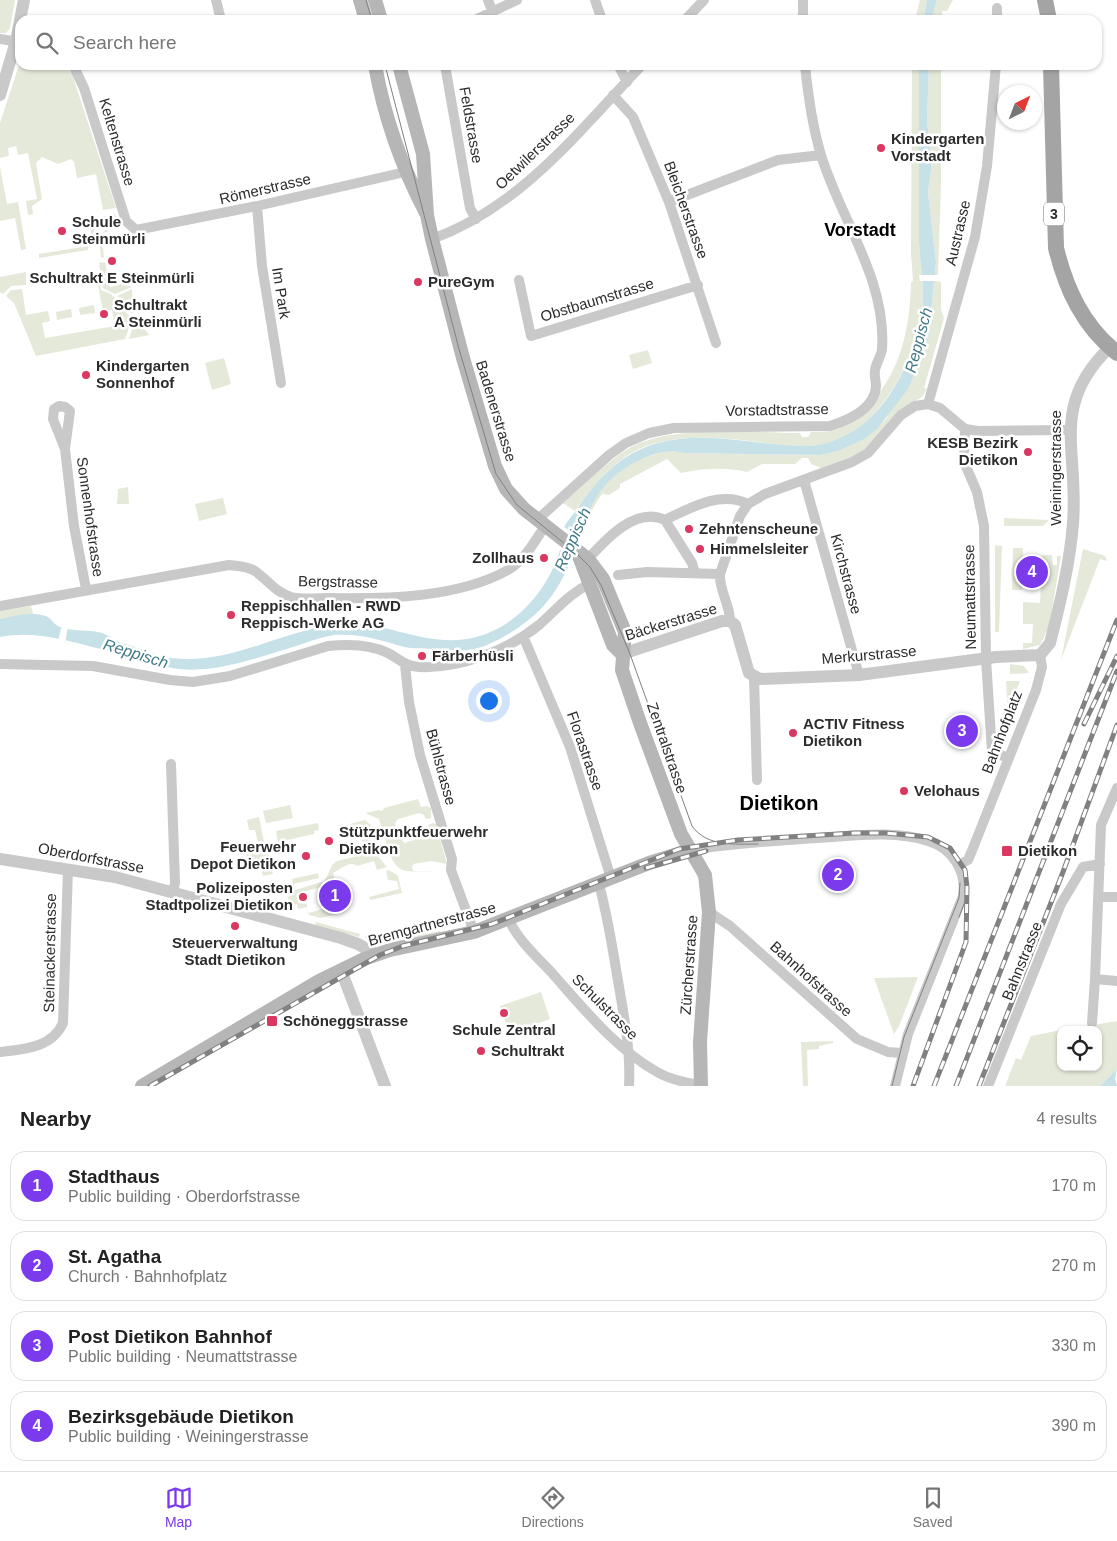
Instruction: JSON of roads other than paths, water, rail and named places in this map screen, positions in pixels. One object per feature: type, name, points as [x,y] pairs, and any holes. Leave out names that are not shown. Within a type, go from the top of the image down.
[{"type":"main road","points":[[360,0],[364,15]]},
{"type":"main road","points":[[375,0],[380,15]]},
{"type":"main road","points":[[1045,0],[1048,15]]},
{"type":"main road","name":"Badenerstrasse","points":[[376,70],[405,172],[427,215]]},
{"type":"main road","name":"Badenerstrasse","points":[[399,70],[423,154],[427,215],[432,239],[495,466],[511,495],[541,523],[586,555]]},
{"type":"main road","name":"3","points":[[1052,70],[1056,248],[1062,274],[1074,301],[1086,320],[1113,350]]},
{"type":"main road","points":[[586,555],[589,584],[602,579]]},
{"type":"main road","name":"Zentralstrasse","points":[[586,555],[602,579],[624,632],[622,670],[674,817],[691,850]]},
{"type":"main road","name":"Zentralstrasse","points":[[589,584],[613,645],[622,654]]},
{"type":"main road","name":"Bremgartnerstrasse","points":[[142,1086],[341,970],[375,954],[474,932],[509,920],[649,862],[691,850]]},
{"type":"main road","name":"Zürcherstrasse","points":[[691,850],[705,875],[709,912],[701,1032],[701,1085]]},
{"type":"street","points":[[21,15],[24,0]]},
{"type":"street","points":[[216,0],[220,15]]},
{"type":"street","points":[[488,0],[493,13]]},
{"type":"street","points":[[488,15],[517,0]]},
{"type":"street","points":[[594,0],[600,15]]},
{"type":"street","points":[[690,15],[704,0]]},
{"type":"street","points":[[802,0],[803,15]]},
{"type":"street","points":[[997,8],[997,15]]},
{"type":"street","points":[[0,39],[15,42]]},
{"type":"street","points":[[0,95],[15,51]]},
{"type":"street","name":"Keltenstrasse","points":[[75,70],[84,88],[123,214],[132,228]]},
{"type":"street","name":"Feldstrasse","points":[[446,70],[470,208],[476,218]]},
{"type":"street","points":[[621,70],[627,82]]},
{"type":"street","name":"Oetwilerstrasse","points":[[432,239],[452,232],[516,193],[548,163],[638,70]]},
{"type":"street","name":"Vorstadtstrasse","points":[[541,523],[609,455],[637,438],[674,428],[830,426],[849,420],[869,403],[876,387],[875,371],[882,347],[876,295],[821,155],[810,108],[806,70]]},
{"type":"street","name":"Austrasse","points":[[928,404],[975,237],[987,166],[996,70]]},
{"type":"street","name":"Bleicherstrasse","points":[[613,95],[633,116],[669,202],[716,343]]},
{"type":"street","points":[[669,202],[778,160],[821,155]]},
{"type":"street","name":"Römerstrasse","points":[[132,228],[139,231],[146,230],[405,172]]},
{"type":"street","name":"Im Park","points":[[258,206],[262,266],[281,383]]},
{"type":"street","name":"Obstbaumstrasse","points":[[519,280],[531,336],[698,285]]},
{"type":"street","name":"Weiningerstrasse","points":[[1040,655],[1050,643],[1072,541],[1074,495],[1071,430],[1072,405],[1080,384],[1090,369],[1113,350]]},
{"type":"street","points":[[757,780],[758,744],[754,677],[748,670],[738,631],[730,621],[730,612],[720,585],[720,574],[740,516],[748,504],[765,494],[852,462],[868,453],[908,410],[921,404],[928,404],[950,414],[965,429],[978,431],[1071,430]]},
{"type":"street","name":"Neumattstrasse","points":[[965,429],[964,462],[977,492],[984,526],[986,659],[992,752],[1009,758]]},
{"type":"street","name":"Sonnenhofstrasse","points":[[65,448],[74,526],[86,589]]},
{"type":"street","name":"Kirchstrasse","points":[[804,480],[858,675]]},
{"type":"street","points":[[665,520],[696,505],[712,501],[737,498],[748,504]]},
{"type":"street","points":[[586,555],[639,517],[652,516],[665,520],[692,564],[695,573]]},
{"type":"street","name":"Bergstrasse","points":[[0,606],[86,589],[229,565],[245,566],[255,571],[272,588],[295,598],[370,599],[427,594],[451,590],[509,569],[523,558],[541,523]]},
{"type":"street","points":[[618,575],[647,572],[720,574]]},
{"type":"street","points":[[0,664],[93,666],[193,682],[219,679],[328,646],[344,644],[388,653],[405,665],[420,667],[458,663],[496,652],[524,636],[544,621],[573,593],[589,584]]},
{"type":"street","name":"Bäckerstrasse","points":[[622,654],[700,627],[722,621],[730,621]]},
{"type":"street","name":"Florastrasse","points":[[524,636],[570,746],[605,881],[610,932],[629,1053],[629,1086]]},
{"type":"street","points":[[986,659],[1040,655]]},
{"type":"street","name":"Bahnhofplatz","points":[[959,865],[968,860],[1009,758],[1039,680],[1042,667],[1040,655]]},
{"type":"street","name":"Merkurstrasse","points":[[754,677],[760,679],[858,675],[986,659]]},
{"type":"street","name":"Bühlstrasse","points":[[405,665],[409,702],[420,755],[452,859],[451,870],[474,932]]},
{"type":"street","points":[[171,764],[175,883],[173,892]]},
{"type":"street","points":[[1092,1023],[1101,825],[1117,788]]},
{"type":"street","points":[[691,850],[739,843],[888,836],[927,840],[953,856],[959,865],[963,881],[962,901],[902,1053],[895,1086]]},
{"type":"street","name":"Oberdorfstrasse","points":[[0,859],[115,877],[351,941],[375,954]]},
{"type":"street","name":"Bahnstrasse","points":[[988,1086],[1064,897],[1083,868],[1100,864]]},
{"type":"street","name":"Steinackerstrasse","points":[[0,1052],[43,1044],[59,1032],[63,1023],[68,869]]},
{"type":"street","points":[[1099,897],[1117,898]]},
{"type":"street","name":"Bahnhofstrasse","points":[[709,912],[730,926],[857,1039],[888,1052],[902,1053]]},
{"type":"street","name":"Schulstrasse","points":[[509,920],[514,931],[575,998],[629,1053],[658,1073],[678,1081],[701,1085]]},
{"type":"street","points":[[341,970],[385,1086]]},
{"type":"street","points":[[1095,979],[1117,981]]},
{"type":"water","points":[[927,0],[937,0],[932,15],[924,15]]},
{"type":"water","name":"Reppisch","points":[[919,70],[929,70],[927,121],[932,162],[928,192],[936,263],[928,341],[908,389],[877,429],[864,439],[838,451],[821,455],[684,453],[673,451],[657,453],[621,471],[605,485],[594,502],[564,575],[547,602],[532,617],[514,630],[487,645],[467,650],[411,648],[361,636],[334,635],[238,663],[194,670],[168,667],[131,655],[57,638],[29,635],[0,637],[0,619],[23,614],[34,614],[46,616],[60,627],[102,633],[119,642],[171,658],[193,659],[235,652],[296,633],[338,624],[373,626],[441,640],[458,640],[490,632],[516,617],[537,595],[552,570],[559,553],[564,528],[568,521],[593,487],[611,468],[633,453],[658,443],[696,438],[810,446],[833,441],[854,431],[872,416],[900,378],[910,356],[917,333],[923,302],[919,243]]},
{"type":"water","points":[[1117,1069],[1115,1079],[1117,1086],[1100,1086]]},
{"type":"tram line","points":[[366,0],[370,15]]},
{"type":"tram line","points":[[386,70],[459,349],[496,474],[517,505],[576,553],[590,567],[601,585],[630,654],[692,826],[698,833],[713,841],[731,844],[758,844]]},
{"type":"tram line","points":[[892,1086],[904,1037],[959,898],[960,883]]},
{"type":"tram line","points":[[959,917],[966,899],[967,887]]},
{"type":"railway","points":[[934,1086],[1117,620]]},
{"type":"railway","points":[[1084,724],[1117,656]]},
{"type":"railway","points":[[956,1086],[1117,671]]},
{"type":"railway","points":[[979,1086],[1063,872],[1117,725]]},
{"type":"railway","points":[[150,1086],[380,955],[403,946],[492,924],[679,849],[738,840],[855,833],[886,833],[928,837],[950,848],[965,870],[967,887],[966,942],[913,1086]]},
{"type":"railway","points":[[646,868],[706,851]]},
{"type":"place","name":"Kindergarten Vorstadt","points":[[881,148]]},
{"type":"place","name":"Schule Steinmürli","points":[[62,231]]},
{"type":"place","name":"Schultrakt E Steinmürli","points":[[112,261]]},
{"type":"place","name":"PureGym","points":[[418,282]]},
{"type":"place","name":"Schultrakt A Steinmürli","points":[[104,314]]},
{"type":"place","name":"Kindergarten Sonnenhof","points":[[86,375]]},
{"type":"place","name":"KESB Bezirk Dietikon","points":[[1028,452]]},
{"type":"place","name":"Zehntenscheune","points":[[689,529]]},
{"type":"place","name":"Himmelsleiter","points":[[700,549]]},
{"type":"place","name":"Zollhaus","points":[[544,558]]},
{"type":"place","name":"Bezirksgebäude Dietikon","points":[[1032,572]]},
{"type":"place","name":"Reppischhallen - RWD Reppisch-Werke AG","points":[[231,615]]},
{"type":"place","name":"Färberhüsli","points":[[422,656]]},
{"type":"place","name":"Post Dietikon Bahnhof","points":[[962,731]]},
{"type":"place","name":"ACTIV Fitness Dietikon","points":[[793,733]]},
{"type":"place","name":"Velohaus","points":[[904,791]]},
{"type":"place","name":"Stützpunktfeuerwehr Dietikon","points":[[329,841]]},
{"type":"place","name":"Dietikon","points":[[1007,851]]},
{"type":"place","name":"Feuerwehr Depot Dietikon","points":[[306,856]]},
{"type":"place","name":"St. Agatha","points":[[838,875]]},
{"type":"place","name":"Stadthaus","points":[[335,896]]},
{"type":"place","name":"Polizeiposten Stadtpolizei Dietikon","points":[[303,897]]},
{"type":"place","name":"Steuerverwaltung Stadt Dietikon","points":[[235,926]]},
{"type":"place","name":"Schule Zentral","points":[[504,1013]]},
{"type":"place","name":"Schöneggstrasse","points":[[272,1021]]},
{"type":"place","name":"Schultrakt","points":[[481,1051]]},
{"type":"district","name":"Vorstadt","points":[[860,230]]},
{"type":"district","name":"Dietikon","points":[[779,803]]}]
